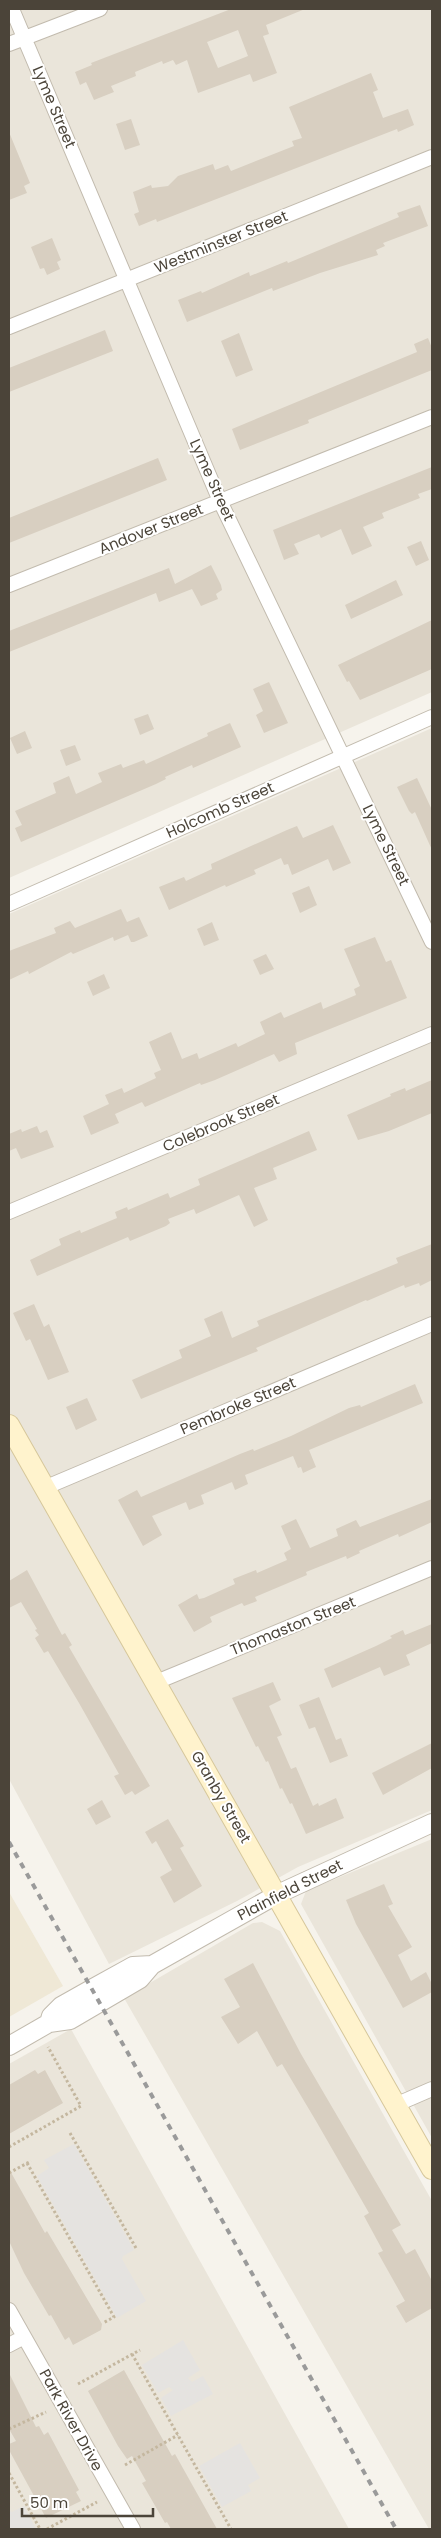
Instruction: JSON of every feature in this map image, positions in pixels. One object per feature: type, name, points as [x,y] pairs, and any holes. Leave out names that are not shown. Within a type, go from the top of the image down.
[{"type":"main road","name":"Granby Street","points":[[9,1425],[154,1683],[278,1894],[432,2169]]},
{"type":"street","name":"Lyme Street","points":[[12,9],[220,501],[432,942]]},
{"type":"street","points":[[9,44],[100,9]]},
{"type":"street","name":"Westminster Street","points":[[9,327],[432,157]]},
{"type":"street","name":"Andover Street","points":[[9,585],[432,417]]},
{"type":"street","name":"Holcomb Street","points":[[9,904],[432,717]]},
{"type":"street","name":"Colebrook Street","points":[[9,1212],[432,1034]]},
{"type":"street","name":"Pembroke Street","points":[[44,1488],[432,1324]]},
{"type":"street","name":"Thomaston Street","points":[[154,1683],[432,1568]]},
{"type":"street","name":"Plainfield Street","points":[[9,2046],[49,2023],[51,2016],[61,2006],[133,1966],[152,1965],[278,1894],[432,1823]]},
{"type":"street","points":[[396,2105],[432,2089]]},
{"type":"street","name":"Park River Drive","points":[[9,2310],[133,2529]]},
{"type":"street","points":[[9,2345],[24,2337]]},
{"type":"path","points":[[9,2147],[81,2106],[48,2047]]},
{"type":"path","points":[[70,2133],[136,2248]]},
{"type":"path","points":[[9,2173],[31,2161]]},
{"type":"path","points":[[27,2163],[114,2317],[103,2323]]},
{"type":"path","points":[[78,2384],[140,2350]]},
{"type":"path","points":[[132,2354],[232,2529]]},
{"type":"path","points":[[9,2428],[46,2412]]},
{"type":"path","points":[[125,2465],[178,2435]]},
{"type":"path","points":[[9,2474],[40,2529]]},
{"type":"path","points":[[47,2529],[97,2502]]},
{"type":"shaded area","points":[[9,9],[432,9],[432,692],[9,878]]},
{"type":"shaded area","points":[[432,728],[432,1810],[298,1867],[237,1901],[109,1964],[9,1779],[9,914]]},
{"type":"shaded area","points":[[432,1839],[432,2138],[301,1904],[306,1891]]},
{"type":"shaded area","points":[[9,1892],[63,1986],[9,2017]]},
{"type":"shaded area","points":[[262,1922],[280,1931],[432,2201],[432,2529],[429,2529],[124,1998],[253,1923]]},
{"type":"shaded area","points":[[71,2029],[349,2529],[9,2529],[9,2064]]},
{"type":"shaded area","points":[[74,2144],[134,2250],[123,2256],[122,2259],[146,2301],[117,2318],[37,2176],[49,2168],[44,2160]]},
{"type":"shaded area","points":[[183,2340],[200,2370],[188,2378],[192,2382],[203,2376],[213,2394],[171,2416],[161,2398],[173,2390],[169,2387],[158,2393],[142,2365]]},
{"type":"shaded area","points":[[240,2443],[260,2478],[248,2485],[251,2491],[222,2507],[199,2466]]},
{"type":"shaded area","points":[[24,2506],[36,2529],[9,2529],[9,2510],[12,2512]]},
{"type":"building","points":[[231,9],[305,9],[266,25],[269,34],[263,36],[277,73],[253,82],[250,74],[198,93],[187,60],[176,65],[173,60],[163,64],[162,61],[135,72],[136,76],[111,86],[114,92],[94,100],[86,82],[80,85],[75,72],[92,65],[91,63]],"holes":[[[238,30],[248,56],[218,68],[207,42]]]},
{"type":"building","points":[[371,73],[378,90],[373,92],[383,118],[408,109],[414,125],[398,132],[397,129],[157,222],[156,219],[139,226],[134,214],[139,212],[133,192],[151,185],[152,188],[168,186],[178,176],[213,164],[215,170],[228,165],[231,171],[294,146],[292,141],[302,138],[289,107]]},
{"type":"building","points":[[131,119],[140,145],[125,150],[116,124]]},
{"type":"building","points":[[9,132],[30,183],[24,186],[27,193],[9,200]]},
{"type":"building","points":[[420,205],[428,226],[383,243],[385,246],[376,250],[378,255],[320,273],[273,291],[272,288],[187,322],[178,300],[201,291],[202,293],[249,272],[250,276],[287,261],[288,263],[399,217],[397,213]]},
{"type":"building","points":[[52,238],[61,260],[57,262],[60,269],[47,275],[44,268],[40,269],[31,247]]},
{"type":"building","points":[[105,330],[113,351],[9,392],[9,368]]},
{"type":"building","points":[[239,333],[253,370],[236,377],[221,341]]},
{"type":"building","points":[[428,338],[432,348],[432,370],[308,420],[309,423],[240,450],[232,429],[417,352],[414,344]]},
{"type":"building","points":[[158,458],[167,480],[9,543],[9,518]]},
{"type":"building","points":[[432,467],[432,489],[418,494],[420,498],[382,513],[384,518],[363,527],[372,546],[352,555],[341,529],[321,538],[319,534],[294,544],[299,554],[284,560],[273,530]]},
{"type":"building","points":[[421,541],[429,560],[416,566],[407,547]]},
{"type":"building","points":[[211,565],[221,585],[222,590],[216,594],[218,599],[201,606],[192,589],[159,602],[156,593],[9,652],[9,631],[169,568],[175,584]]},
{"type":"building","points":[[396,580],[403,595],[351,619],[345,605]]},
{"type":"building","points":[[432,620],[432,669],[360,700],[338,665]]},
{"type":"building","points":[[269,682],[288,723],[264,733],[256,715],[263,711],[253,689]]},
{"type":"building","points":[[148,714],[154,729],[140,735],[134,719]]},
{"type":"building","points":[[230,723],[241,747],[193,768],[192,765],[165,777],[166,779],[156,784],[21,842],[15,828],[22,825],[15,811],[56,793],[53,783],[69,776],[76,794],[102,782],[98,773],[121,764],[123,768],[144,760],[146,764],[208,736],[207,733]]},
{"type":"building","points":[[25,731],[32,748],[17,754],[10,738]]},
{"type":"building","points":[[75,745],[81,760],[66,766],[60,750]]},
{"type":"building","points":[[417,778],[432,810],[432,850],[415,812],[412,814],[409,811],[397,787]]},
{"type":"building","points":[[333,825],[351,863],[333,871],[328,859],[292,875],[288,864],[284,865],[281,858],[254,870],[256,874],[226,887],[225,885],[169,910],[159,887],[184,877],[186,881],[212,869],[211,864],[297,826],[303,838]]},
{"type":"building","points":[[309,886],[317,905],[300,913],[292,893]]},
{"type":"building","points":[[121,909],[127,922],[139,917],[148,936],[134,942],[131,942],[128,935],[114,941],[113,937],[73,954],[71,952],[29,974],[28,971],[9,980],[9,951],[56,933],[54,928],[70,921],[75,928]]},
{"type":"building","points":[[212,922],[219,940],[204,946],[197,929]]},
{"type":"building","points":[[375,937],[386,962],[391,960],[407,998],[295,1043],[297,1054],[279,1062],[274,1054],[215,1080],[201,1085],[200,1083],[145,1107],[142,1102],[115,1114],[119,1123],[91,1135],[83,1116],[109,1104],[105,1095],[122,1088],[124,1093],[156,1078],[154,1073],[161,1070],[149,1042],[171,1032],[182,1059],[197,1053],[199,1059],[236,1043],[238,1047],[265,1034],[260,1022],[281,1012],[284,1018],[321,1002],[323,1009],[356,995],[354,989],[360,986],[344,949]]},
{"type":"building","points":[[266,954],[274,969],[260,975],[253,960]]},
{"type":"building","points":[[104,974],[110,988],[93,996],[87,982]]},
{"type":"building","points":[[432,1080],[432,1113],[389,1131],[358,1140],[347,1115],[391,1096],[390,1094],[405,1088],[406,1091]]},
{"type":"building","points":[[37,1126],[40,1133],[47,1130],[54,1147],[21,1159],[16,1148],[9,1151],[9,1134],[21,1129],[22,1132]]},
{"type":"building","points":[[309,1131],[317,1150],[273,1168],[277,1179],[254,1188],[268,1220],[254,1227],[239,1195],[196,1214],[194,1209],[168,1219],[170,1223],[166,1226],[130,1241],[128,1237],[37,1276],[30,1260],[61,1245],[59,1239],[80,1230],[81,1233],[117,1218],[115,1212],[127,1207],[128,1210],[168,1193],[170,1198],[200,1185],[198,1179]]},
{"type":"building","points":[[432,1244],[432,1280],[420,1286],[419,1283],[405,1288],[404,1285],[366,1300],[256,1348],[258,1351],[141,1399],[132,1380],[182,1358],[179,1350],[211,1336],[204,1319],[222,1311],[232,1338],[259,1326],[257,1321],[398,1263],[396,1258]]},
{"type":"building","points":[[34,1304],[44,1327],[49,1324],[69,1372],[48,1380],[30,1339],[26,1341],[13,1313]]},
{"type":"building","points":[[415,1384],[423,1403],[309,1450],[316,1467],[303,1473],[301,1467],[298,1468],[293,1456],[245,1475],[248,1484],[235,1490],[232,1482],[201,1495],[204,1504],[189,1510],[186,1502],[152,1516],[162,1535],[143,1546],[118,1500],[137,1490],[141,1497],[240,1454],[253,1449],[254,1451],[291,1436],[349,1408],[360,1405],[361,1407]]},
{"type":"building","points":[[87,1398],[97,1420],[76,1430],[66,1407]]},
{"type":"building","points":[[432,1499],[432,1522],[399,1537],[398,1534],[359,1551],[360,1553],[347,1559],[346,1556],[306,1572],[307,1575],[255,1597],[257,1601],[244,1606],[242,1603],[210,1617],[212,1622],[194,1632],[178,1605],[197,1594],[199,1599],[204,1598],[235,1584],[233,1579],[256,1570],[257,1573],[287,1560],[284,1553],[291,1549],[281,1526],[296,1519],[310,1548],[338,1536],[336,1529],[356,1520],[360,1527]]},
{"type":"building","points":[[27,1570],[62,1635],[65,1633],[72,1645],[69,1647],[150,1786],[135,1795],[132,1791],[125,1795],[114,1776],[119,1774],[79,1703],[48,1651],[44,1653],[35,1638],[39,1635],[35,1630],[37,1629],[21,1602],[9,1608],[9,1581]]},
{"type":"building","points":[[432,1624],[432,1643],[406,1655],[410,1665],[384,1676],[380,1667],[332,1688],[324,1669],[376,1646],[403,1630],[405,1635]]},
{"type":"building","points":[[273,1682],[281,1700],[269,1706],[282,1735],[277,1737],[291,1769],[296,1767],[313,1806],[318,1803],[319,1806],[336,1798],[344,1818],[306,1834],[292,1803],[290,1804],[282,1788],[280,1789],[268,1761],[266,1762],[258,1746],[256,1747],[232,1698]]},
{"type":"building","points":[[319,1697],[336,1740],[341,1738],[348,1756],[330,1763],[315,1727],[309,1729],[299,1705]]},
{"type":"building","points":[[432,1743],[432,1768],[383,1795],[372,1773]]},
{"type":"building","points":[[102,1800],[111,1817],[96,1825],[87,1809]]},
{"type":"building","points":[[168,1819],[184,1846],[180,1848],[202,1886],[174,1903],[160,1877],[172,1870],[156,1841],[152,1844],[145,1832]]},
{"type":"building","points":[[384,1884],[393,1904],[388,1906],[412,1947],[398,1955],[411,1981],[426,1972],[432,1984],[432,1992],[403,2008],[356,1924],[346,1900]]},
{"type":"building","points":[[253,1963],[301,2054],[401,2225],[392,2230],[406,2254],[415,2249],[432,2281],[432,2308],[406,2323],[396,2306],[405,2301],[378,2253],[383,2251],[364,2216],[369,2213],[282,2064],[277,2067],[257,2031],[238,2044],[221,2017],[240,2007],[224,1979]]},
{"type":"building","points":[[35,2070],[38,2074],[45,2070],[63,2103],[9,2134],[9,2085]]},
{"type":"building","points":[[9,2169],[45,2233],[47,2231],[102,2324],[101,2330],[73,2345],[69,2337],[65,2340],[51,2315],[49,2316],[24,2273],[9,2241]]},
{"type":"building","points":[[124,2370],[172,2456],[175,2454],[217,2529],[171,2529],[167,2522],[165,2523],[142,2483],[146,2481],[132,2456],[127,2459],[118,2446],[88,2391]]},
{"type":"building","points":[[9,2373],[36,2427],[39,2426],[44,2435],[48,2432],[79,2490],[76,2492],[81,2501],[46,2518],[9,2450],[9,2444],[16,2441],[9,2429]]},
{"type":"railway","points":[[9,1842],[396,2529]]}]
